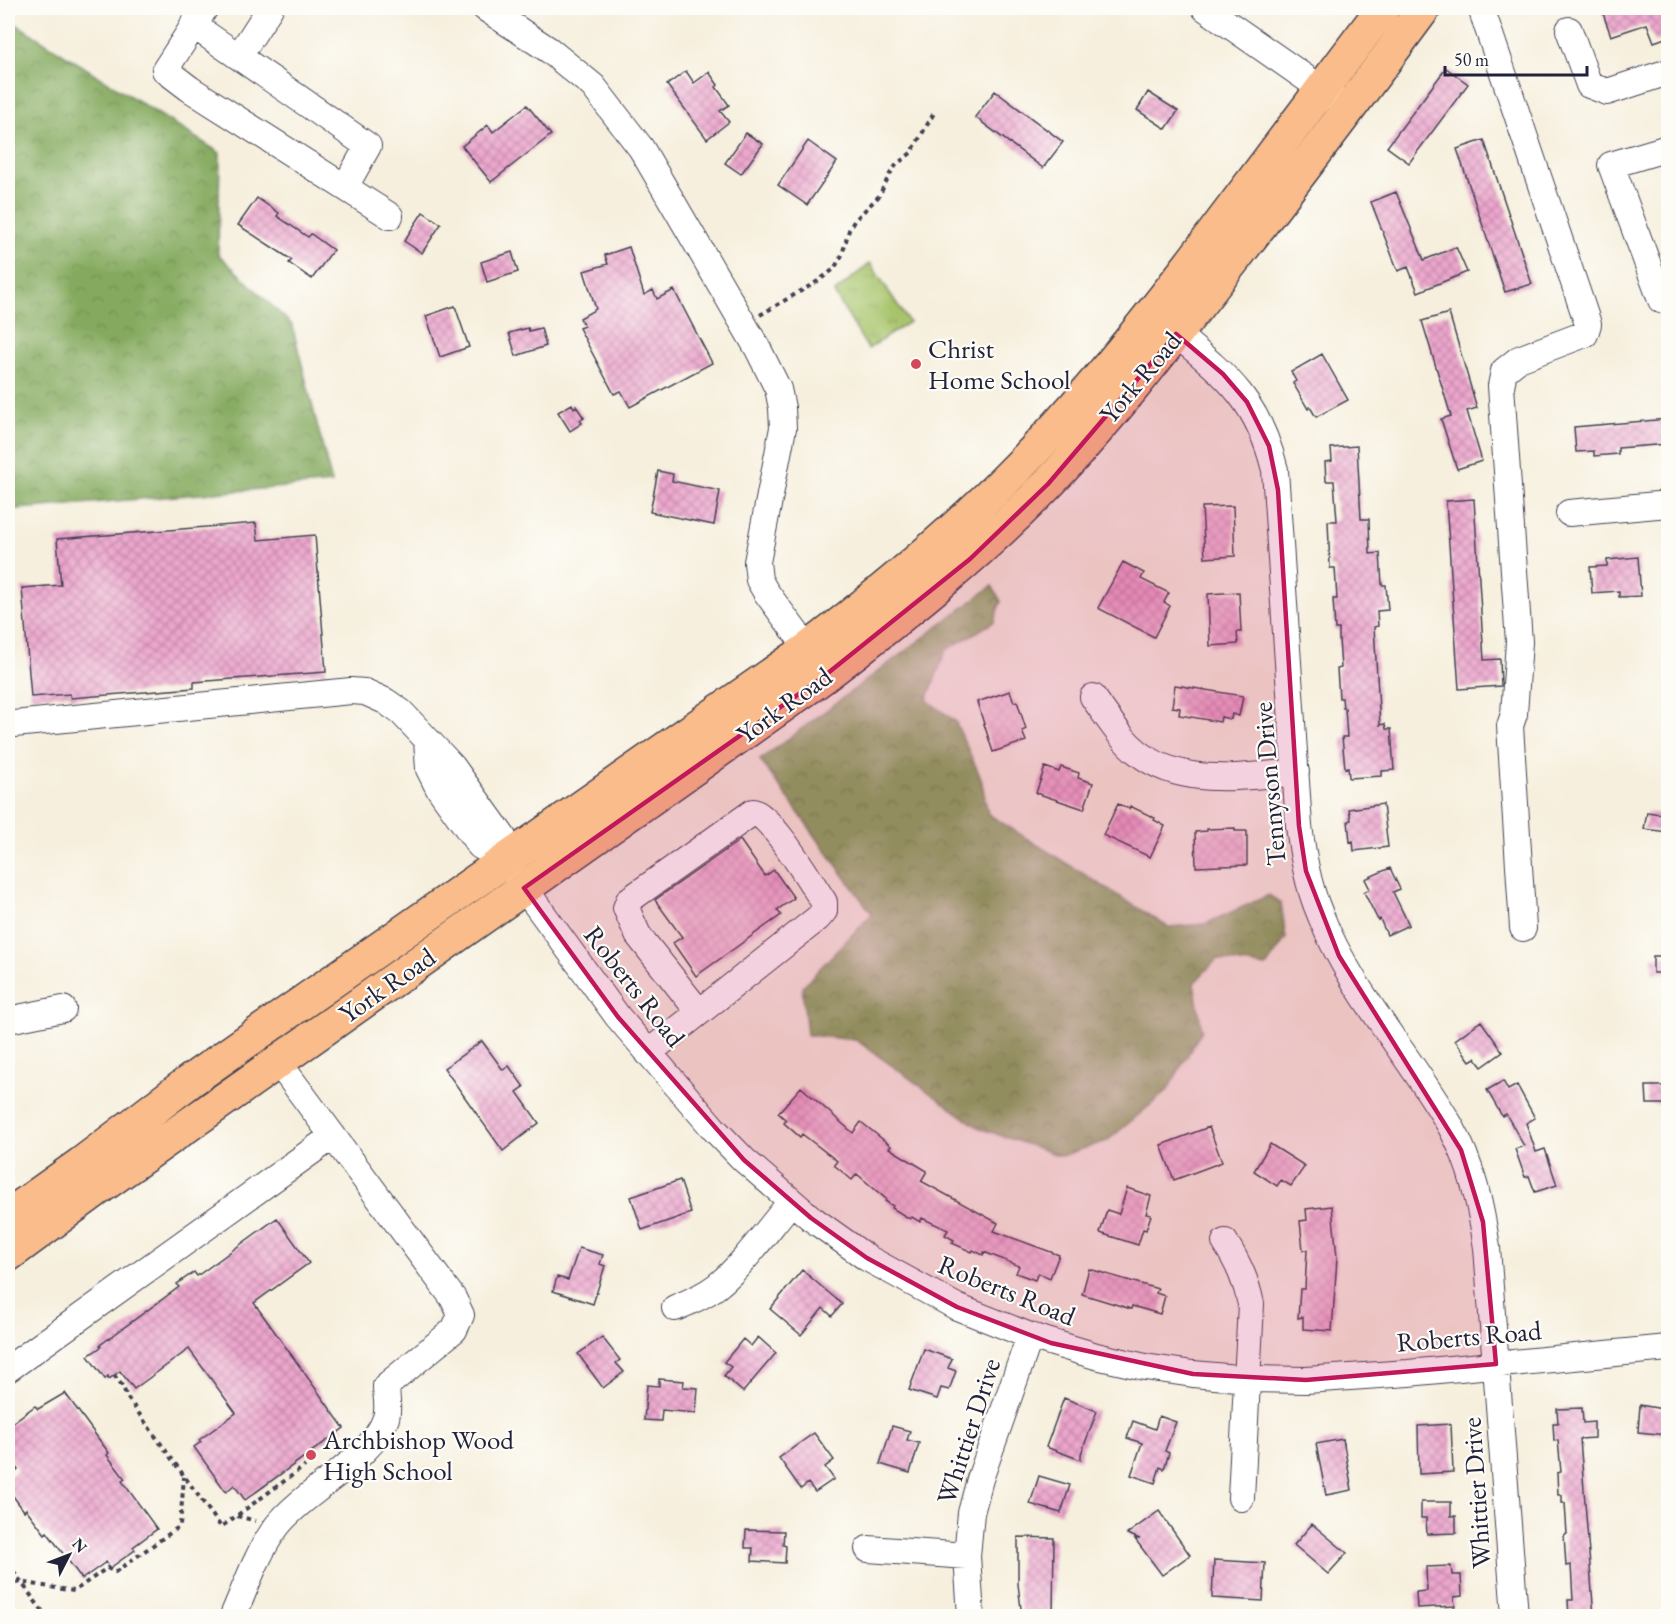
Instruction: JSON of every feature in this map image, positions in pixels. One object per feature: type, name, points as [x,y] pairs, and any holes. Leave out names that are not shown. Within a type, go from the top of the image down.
[{"type":"highway","name":"York Road","points":[[8,1216],[190,1081],[808,649],[870,602],[942,540],[1019,466],[1104,374],[1181,276],[1383,8]]},
{"type":"highway","name":"York Road","points":[[8,1255],[823,677],[890,626],[970,559],[1048,484],[1176,334],[1424,8]]},
{"type":"street","points":[[239,56],[270,8]]},
{"type":"street","points":[[484,8],[549,50],[592,86],[613,111],[654,168],[758,349],[778,389],[783,428],[757,562],[759,580],[808,649]]},
{"type":"street","points":[[1205,8],[1349,108]]},
{"type":"street","points":[[1481,8],[1588,324],[1585,334],[1519,359],[1504,371],[1501,386],[1519,642],[1514,714],[1510,726],[1523,928]]},
{"type":"street","points":[[345,187],[368,146],[239,56],[199,16],[165,70],[190,89],[390,216]]},
{"type":"street","points":[[1569,30],[1589,85],[1607,92],[1668,72]]},
{"type":"street","points":[[1661,300],[1611,165],[1668,148]]},
{"type":"street","name":"Tennyson Drive","points":[[1176,334],[1223,374],[1247,402],[1260,423],[1269,446],[1278,490],[1302,848],[1312,893],[1339,956],[1451,1127],[1470,1173],[1487,1248],[1496,1364]]},
{"type":"street","points":[[1569,513],[1668,504]]},
{"type":"street","points":[[14,724],[351,691],[365,692],[393,706],[416,725],[427,741],[429,768],[438,787],[480,846],[506,860]]},
{"type":"street","points":[[1093,697],[1123,739],[1150,760],[1174,772],[1217,778],[1296,772]]},
{"type":"street","points":[[648,1053],[819,918],[824,911],[824,902],[772,825],[760,813],[753,812],[629,900],[626,908],[639,935],[699,1012]]},
{"type":"street","name":"Roberts Road","points":[[506,860],[618,1017],[721,1137],[744,1160],[791,1202],[867,1258],[957,1307],[1030,1336],[1096,1356],[1145,1367],[1248,1379],[1306,1380],[1668,1348]]},
{"type":"street","points":[[8,1020],[63,1009]]},
{"type":"street","points":[[233,1617],[253,1568],[276,1527],[292,1509],[372,1444],[387,1416],[386,1386],[454,1330],[461,1315],[453,1298],[278,1062]]},
{"type":"street","points":[[8,1369],[333,1136]]},
{"type":"street","points":[[675,1308],[715,1288],[791,1202]]},
{"type":"street","points":[[1225,1242],[1245,1279],[1251,1304],[1241,1498]]},
{"type":"street","name":"Whittier Drive","points":[[971,1617],[967,1556],[971,1513],[980,1479],[1030,1336]]},
{"type":"street","name":"Whittier Drive","points":[[1496,1364],[1515,1617]]},
{"type":"street","points":[[868,1549],[967,1556]]},
{"type":"path","points":[[759,315],[818,281],[834,269],[842,255],[854,221],[879,196],[890,174],[897,164],[910,153],[934,113]]},
{"type":"path","points":[[114,1375],[127,1397],[221,1527],[305,1466]]},
{"type":"path","points":[[8,1581],[14,1584],[21,1582],[74,1591],[107,1568],[115,1572],[180,1526],[184,1476]]},
{"type":"path","points":[[8,1564],[46,1617]]},
{"type":"highlighted area","points":[[1176,334],[1223,374],[1247,402],[1269,446],[1278,490],[1299,826],[1306,871],[1339,956],[1461,1150],[1483,1222],[1496,1364],[1306,1380],[1193,1374],[1051,1343],[957,1307],[867,1258],[811,1218],[744,1160],[618,1017],[524,888],[823,677],[970,559],[1048,484]]},
{"type":"green space","points":[[8,19],[220,153],[218,254],[292,325],[332,483],[8,510]]},
{"type":"green space","points":[[870,263],[909,322],[868,349],[834,293]]},
{"type":"green space","points":[[992,586],[1001,601],[994,622],[946,650],[927,700],[955,721],[981,778],[988,814],[1168,927],[1205,924],[1269,895],[1281,903],[1286,938],[1266,967],[1217,959],[1194,983],[1202,1030],[1167,1091],[1107,1141],[1061,1156],[979,1128],[856,1040],[807,1035],[802,987],[872,914],[760,760]]},
{"type":"building","points":[[1601,8],[1668,8],[1668,37],[1654,42],[1647,24],[1611,36]]},
{"type":"building","points":[[1446,68],[1468,84],[1409,163],[1387,147]]},
{"type":"building","points":[[686,71],[694,83],[709,72],[729,105],[720,111],[729,122],[707,139],[667,85]]},
{"type":"building","points":[[995,91],[1063,142],[1043,168],[975,117]]},
{"type":"building","points":[[1148,92],[1178,111],[1166,129],[1137,110]]},
{"type":"building","points":[[527,105],[551,135],[491,182],[462,146],[488,125],[493,132]]},
{"type":"building","points":[[746,133],[763,144],[741,174],[725,163]]},
{"type":"building","points":[[1484,140],[1532,284],[1505,292],[1457,149]]},
{"type":"building","points":[[808,141],[837,162],[807,205],[778,185]]},
{"type":"building","points":[[1396,192],[1424,260],[1456,247],[1467,272],[1418,292],[1408,267],[1398,271],[1371,202]]},
{"type":"building","points":[[257,198],[279,213],[277,216],[308,237],[311,234],[333,250],[312,279],[289,263],[292,260],[238,225]]},
{"type":"building","points":[[423,212],[441,224],[422,253],[404,241]]},
{"type":"building","points":[[629,247],[644,295],[653,290],[657,299],[674,290],[712,363],[630,407],[621,391],[614,394],[579,328],[584,326],[580,318],[596,309],[584,271],[608,264],[605,255]]},
{"type":"building","points":[[512,252],[518,272],[487,282],[481,262]]},
{"type":"building","points":[[455,306],[469,347],[440,357],[426,316]]},
{"type":"building","points":[[1449,313],[1477,408],[1467,411],[1482,461],[1457,469],[1441,419],[1451,416],[1422,321]]},
{"type":"building","points":[[528,328],[529,331],[541,328],[546,346],[516,356],[509,333]]},
{"type":"building","points":[[1322,354],[1348,400],[1316,417],[1310,407],[1308,409],[1293,383],[1296,381],[1291,372]]},
{"type":"building","points":[[572,404],[584,418],[580,420],[582,423],[570,431],[558,412]]},
{"type":"building","points":[[1668,419],[1668,444],[1618,448],[1618,454],[1594,456],[1594,451],[1576,452],[1574,427]]},
{"type":"building","points":[[1357,446],[1361,519],[1369,519],[1370,554],[1380,553],[1382,585],[1386,585],[1388,610],[1377,611],[1378,626],[1374,627],[1380,725],[1385,724],[1386,729],[1391,729],[1394,770],[1382,771],[1382,776],[1349,778],[1348,767],[1345,768],[1342,737],[1347,737],[1345,708],[1343,708],[1342,698],[1339,698],[1337,669],[1341,668],[1339,629],[1335,629],[1333,599],[1337,599],[1335,568],[1330,568],[1328,521],[1337,521],[1334,481],[1326,481],[1325,462],[1332,461],[1331,448]]},
{"type":"building","points":[[658,471],[673,474],[672,481],[720,491],[714,525],[650,512]]},
{"type":"building","points":[[1474,499],[1484,660],[1500,659],[1501,686],[1459,689],[1446,501]]},
{"type":"building","points":[[1233,506],[1235,556],[1205,558],[1202,507]]},
{"type":"building","points":[[256,523],[258,540],[315,535],[326,672],[194,682],[194,688],[71,698],[70,694],[31,697],[22,588],[61,585],[57,539]]},
{"type":"building","points":[[1638,557],[1641,596],[1619,597],[1619,591],[1592,593],[1590,567],[1607,566],[1607,560]]},
{"type":"building","points":[[1123,562],[1144,573],[1141,579],[1169,593],[1164,602],[1170,606],[1154,637],[1098,608]]},
{"type":"building","points":[[1239,592],[1241,632],[1237,632],[1238,644],[1210,646],[1208,594]]},
{"type":"building","points":[[1175,685],[1243,696],[1239,716],[1232,714],[1231,719],[1221,717],[1220,722],[1179,715],[1180,708],[1172,707]]},
{"type":"building","points":[[1010,691],[1014,702],[1017,701],[1026,729],[1022,731],[1026,741],[993,752],[977,702]]},
{"type":"building","points":[[1045,767],[1059,772],[1061,767],[1079,773],[1078,778],[1093,783],[1084,809],[1036,793]]},
{"type":"building","points":[[1118,804],[1129,809],[1130,806],[1155,818],[1154,820],[1165,826],[1150,857],[1103,835]]},
{"type":"building","points":[[1383,804],[1388,847],[1354,851],[1353,841],[1350,842],[1349,809]]},
{"type":"building","points":[[1647,812],[1668,815],[1668,832],[1644,829]]},
{"type":"building","points":[[1235,828],[1235,831],[1247,831],[1247,865],[1196,867],[1195,832]]},
{"type":"building","points":[[740,840],[765,876],[774,870],[794,898],[777,910],[781,915],[696,976],[673,943],[682,937],[655,900]]},
{"type":"building","points":[[1390,868],[1400,889],[1393,892],[1409,925],[1387,935],[1364,892],[1370,889],[1365,879]]},
{"type":"building","points":[[1653,956],[1668,956],[1668,973],[1653,973]]},
{"type":"building","points":[[1481,1021],[1503,1052],[1482,1067],[1475,1058],[1470,1061],[1455,1040]]},
{"type":"building","points":[[482,1041],[503,1070],[509,1066],[524,1087],[517,1092],[539,1123],[503,1151],[444,1068]]},
{"type":"building","points":[[1503,1081],[1508,1090],[1517,1085],[1535,1118],[1526,1123],[1536,1152],[1545,1149],[1557,1185],[1535,1192],[1529,1176],[1525,1177],[1515,1149],[1524,1146],[1506,1114],[1502,1116],[1487,1090]]},
{"type":"building","points":[[1646,1086],[1668,1086],[1668,1104],[1647,1104]]},
{"type":"building","points":[[801,1087],[853,1133],[861,1122],[891,1146],[889,1148],[927,1171],[921,1181],[998,1223],[994,1231],[1059,1255],[1050,1278],[1038,1273],[1035,1280],[1016,1273],[1019,1266],[984,1252],[983,1255],[973,1250],[972,1252],[952,1243],[954,1240],[945,1235],[948,1230],[922,1218],[920,1222],[912,1217],[910,1219],[892,1208],[893,1206],[885,1201],[886,1199],[857,1174],[852,1180],[834,1165],[837,1161],[802,1134],[800,1137],[784,1123],[786,1120],[778,1113]]},
{"type":"building","points":[[1209,1127],[1222,1162],[1174,1180],[1161,1145]]},
{"type":"building","points":[[1270,1144],[1305,1166],[1291,1186],[1281,1180],[1277,1186],[1254,1171]]},
{"type":"building","points":[[680,1180],[691,1213],[642,1230],[631,1197]]},
{"type":"building","points":[[1127,1188],[1151,1196],[1146,1214],[1151,1215],[1138,1245],[1100,1233],[1107,1210],[1119,1214]]},
{"type":"building","points":[[1332,1206],[1337,1258],[1332,1331],[1303,1329],[1303,1317],[1298,1318],[1300,1289],[1305,1289],[1307,1250],[1303,1250],[1300,1221],[1307,1220],[1306,1209]]},
{"type":"building","points":[[277,1218],[309,1263],[254,1303],[344,1428],[245,1500],[234,1485],[226,1492],[194,1447],[201,1442],[199,1440],[236,1413],[189,1349],[134,1389],[120,1371],[109,1379],[108,1376],[105,1379],[88,1356],[179,1287],[177,1284],[194,1272],[197,1276]]},
{"type":"building","points":[[579,1248],[603,1255],[600,1264],[605,1266],[593,1304],[553,1291],[557,1277],[568,1280]]},
{"type":"building","points":[[1089,1269],[1158,1289],[1156,1293],[1165,1296],[1160,1314],[1132,1306],[1131,1309],[1082,1294]]},
{"type":"building","points":[[802,1270],[842,1304],[832,1316],[823,1308],[801,1335],[770,1309]]},
{"type":"building","points":[[602,1337],[620,1360],[616,1363],[624,1372],[603,1388],[578,1354]]},
{"type":"building","points":[[758,1337],[776,1353],[743,1392],[724,1376],[731,1367],[724,1362],[743,1339],[751,1346]]},
{"type":"building","points":[[924,1349],[952,1359],[948,1368],[956,1371],[949,1390],[941,1388],[937,1399],[909,1390]]},
{"type":"building","points":[[659,1379],[684,1381],[683,1387],[698,1388],[696,1413],[662,1410],[661,1421],[644,1420],[647,1385],[659,1386]]},
{"type":"building","points":[[65,1393],[109,1453],[107,1455],[125,1479],[122,1481],[157,1529],[133,1547],[135,1550],[110,1568],[106,1562],[82,1579],[47,1532],[45,1534],[26,1509],[24,1511],[8,1489],[8,1478],[18,1470],[8,1456],[8,1426],[35,1406],[38,1409]]},
{"type":"building","points":[[1064,1398],[1097,1411],[1081,1454],[1081,1460],[1046,1447]]},
{"type":"building","points":[[1640,1405],[1668,1410],[1668,1435],[1638,1432]]},
{"type":"building","points":[[1582,1408],[1583,1423],[1594,1422],[1594,1438],[1580,1439],[1594,1617],[1569,1617],[1568,1600],[1573,1600],[1571,1565],[1566,1566],[1565,1503],[1562,1503],[1562,1495],[1558,1495],[1557,1473],[1561,1472],[1558,1440],[1554,1441],[1553,1423],[1558,1423],[1557,1409]]},
{"type":"building","points":[[1159,1416],[1176,1422],[1165,1451],[1169,1453],[1164,1469],[1160,1467],[1155,1483],[1131,1475],[1142,1443],[1127,1438],[1133,1421],[1155,1429]]},
{"type":"building","points":[[1451,1424],[1453,1472],[1419,1474],[1418,1426]]},
{"type":"building","points":[[892,1426],[910,1431],[907,1440],[919,1443],[910,1473],[880,1464]]},
{"type":"building","points":[[814,1433],[834,1460],[825,1467],[834,1479],[815,1492],[808,1483],[801,1489],[779,1458]]},
{"type":"building","points":[[1343,1439],[1352,1490],[1326,1495],[1316,1444]]},
{"type":"building","points":[[1039,1476],[1070,1485],[1061,1513],[1030,1504]]},
{"type":"building","points":[[1421,1502],[1451,1502],[1451,1516],[1456,1516],[1456,1533],[1427,1534],[1426,1518],[1421,1518]]},
{"type":"building","points":[[1159,1511],[1190,1555],[1162,1575],[1135,1539],[1140,1539],[1127,1534]]},
{"type":"building","points":[[1312,1524],[1347,1553],[1328,1574],[1294,1545]]},
{"type":"building","points":[[746,1530],[784,1531],[785,1563],[752,1561],[753,1548],[745,1548]]},
{"type":"building","points":[[1018,1537],[1054,1538],[1053,1617],[1022,1617],[1018,1584]]},
{"type":"building","points":[[1214,1560],[1265,1563],[1263,1601],[1212,1598]]},
{"type":"building","points":[[1451,1566],[1452,1575],[1461,1575],[1462,1596],[1454,1597],[1455,1606],[1417,1608],[1416,1592],[1427,1591],[1426,1567]]},
{"type":"place","name":"Christ Home School","points":[[916,364]]},
{"type":"place","name":"Archbishop Wood High School","points":[[311,1455]]}]
